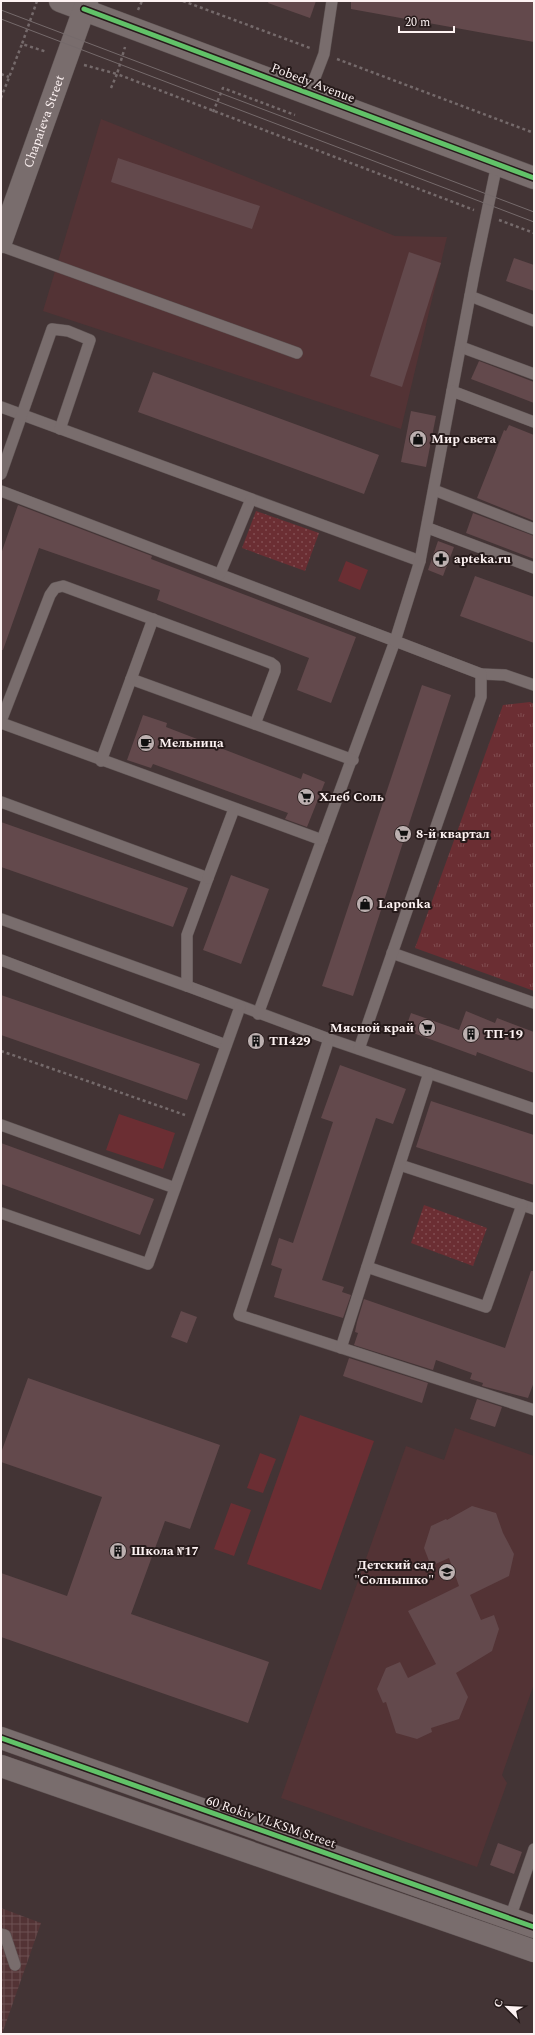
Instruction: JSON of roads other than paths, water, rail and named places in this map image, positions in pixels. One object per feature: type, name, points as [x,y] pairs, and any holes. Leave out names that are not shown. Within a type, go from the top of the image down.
[{"type":"street","name":"Pobedy Avenue","points":[[60,1],[86,5],[309,93],[534,178]]},
{"type":"street","name":"Chapaieva Street","points":[[1,242],[86,5]]},
{"type":"street","name":"60 Rokiv VLKSM Street","points":[[1,1738],[534,1927]]},
{"type":"street","points":[[1,1766],[534,1951]]},
{"type":"lane","points":[[309,93],[324,54],[332,1]]},
{"type":"lane","points":[[258,1014],[353,760],[395,641],[420,561],[428,528],[470,296],[497,164]]},
{"type":"lane","points":[[1,246],[297,353]]},
{"type":"lane","points":[[470,296],[534,321]]},
{"type":"lane","points":[[1,474],[52,329],[68,331],[90,340],[60,429]]},
{"type":"lane","points":[[461,347],[534,374]]},
{"type":"lane","points":[[452,391],[534,422]]},
{"type":"lane","points":[[1,407],[420,561]]},
{"type":"lane","points":[[434,490],[534,529]]},
{"type":"lane","points":[[1,491],[481,674],[504,675],[534,686]]},
{"type":"lane","points":[[220,574],[251,499]]},
{"type":"lane","points":[[428,528],[534,568]]},
{"type":"lane","points":[[254,724],[275,672],[275,666],[271,662],[63,586],[55,588],[50,595],[1,722],[101,761],[322,840]]},
{"type":"lane","points":[[101,761],[153,619]]},
{"type":"lane","points":[[360,1049],[481,697],[481,674]]},
{"type":"lane","points":[[131,679],[353,760]]},
{"type":"lane","points":[[1,802],[208,878]]},
{"type":"lane","points":[[187,986],[187,935],[234,809]]},
{"type":"lane","points":[[1,918],[187,986],[258,1014],[534,1109]]},
{"type":"lane","points":[[392,953],[534,1003]]},
{"type":"lane","points":[[1,960],[226,1046]]},
{"type":"lane","points":[[1,1213],[148,1264],[240,1006]]},
{"type":"lane","points":[[329,1039],[239,1315],[534,1410]]},
{"type":"lane","points":[[341,1348],[429,1073]]},
{"type":"lane","points":[[1,1125],[175,1188]]},
{"type":"lane","points":[[400,1165],[534,1209]]},
{"type":"lane","points":[[367,1267],[486,1307],[522,1205]]},
{"type":"lane","points":[[510,1918],[534,1849]]},
{"type":"lane","points":[[1,1934],[5,1936],[15,1965]]},
{"type":"tram line","points":[[1,10],[534,212]]},
{"type":"tram line","points":[[1,19],[534,222]]},
{"type":"place","name":"Мир света","points":[[418,439]]},
{"type":"place","name":"apteka.ru","points":[[441,559]]},
{"type":"place","name":"Мельница","points":[[146,743]]},
{"type":"place","name":"Хлеб Соль","points":[[306,797]]},
{"type":"place","name":"8-й квартал","points":[[403,834]]},
{"type":"place","name":"Laponka","points":[[365,904]]},
{"type":"place","name":"Мясной край","points":[[427,1028]]},
{"type":"place","name":"ТП-19","points":[[471,1034]]},
{"type":"place","name":"ТП429","points":[[256,1041]]},
{"type":"place","name":"Школа №17","points":[[118,1551]]},
{"type":"place","name":"Детский сад \"Солнышко\"","points":[[447,1572]]}]
